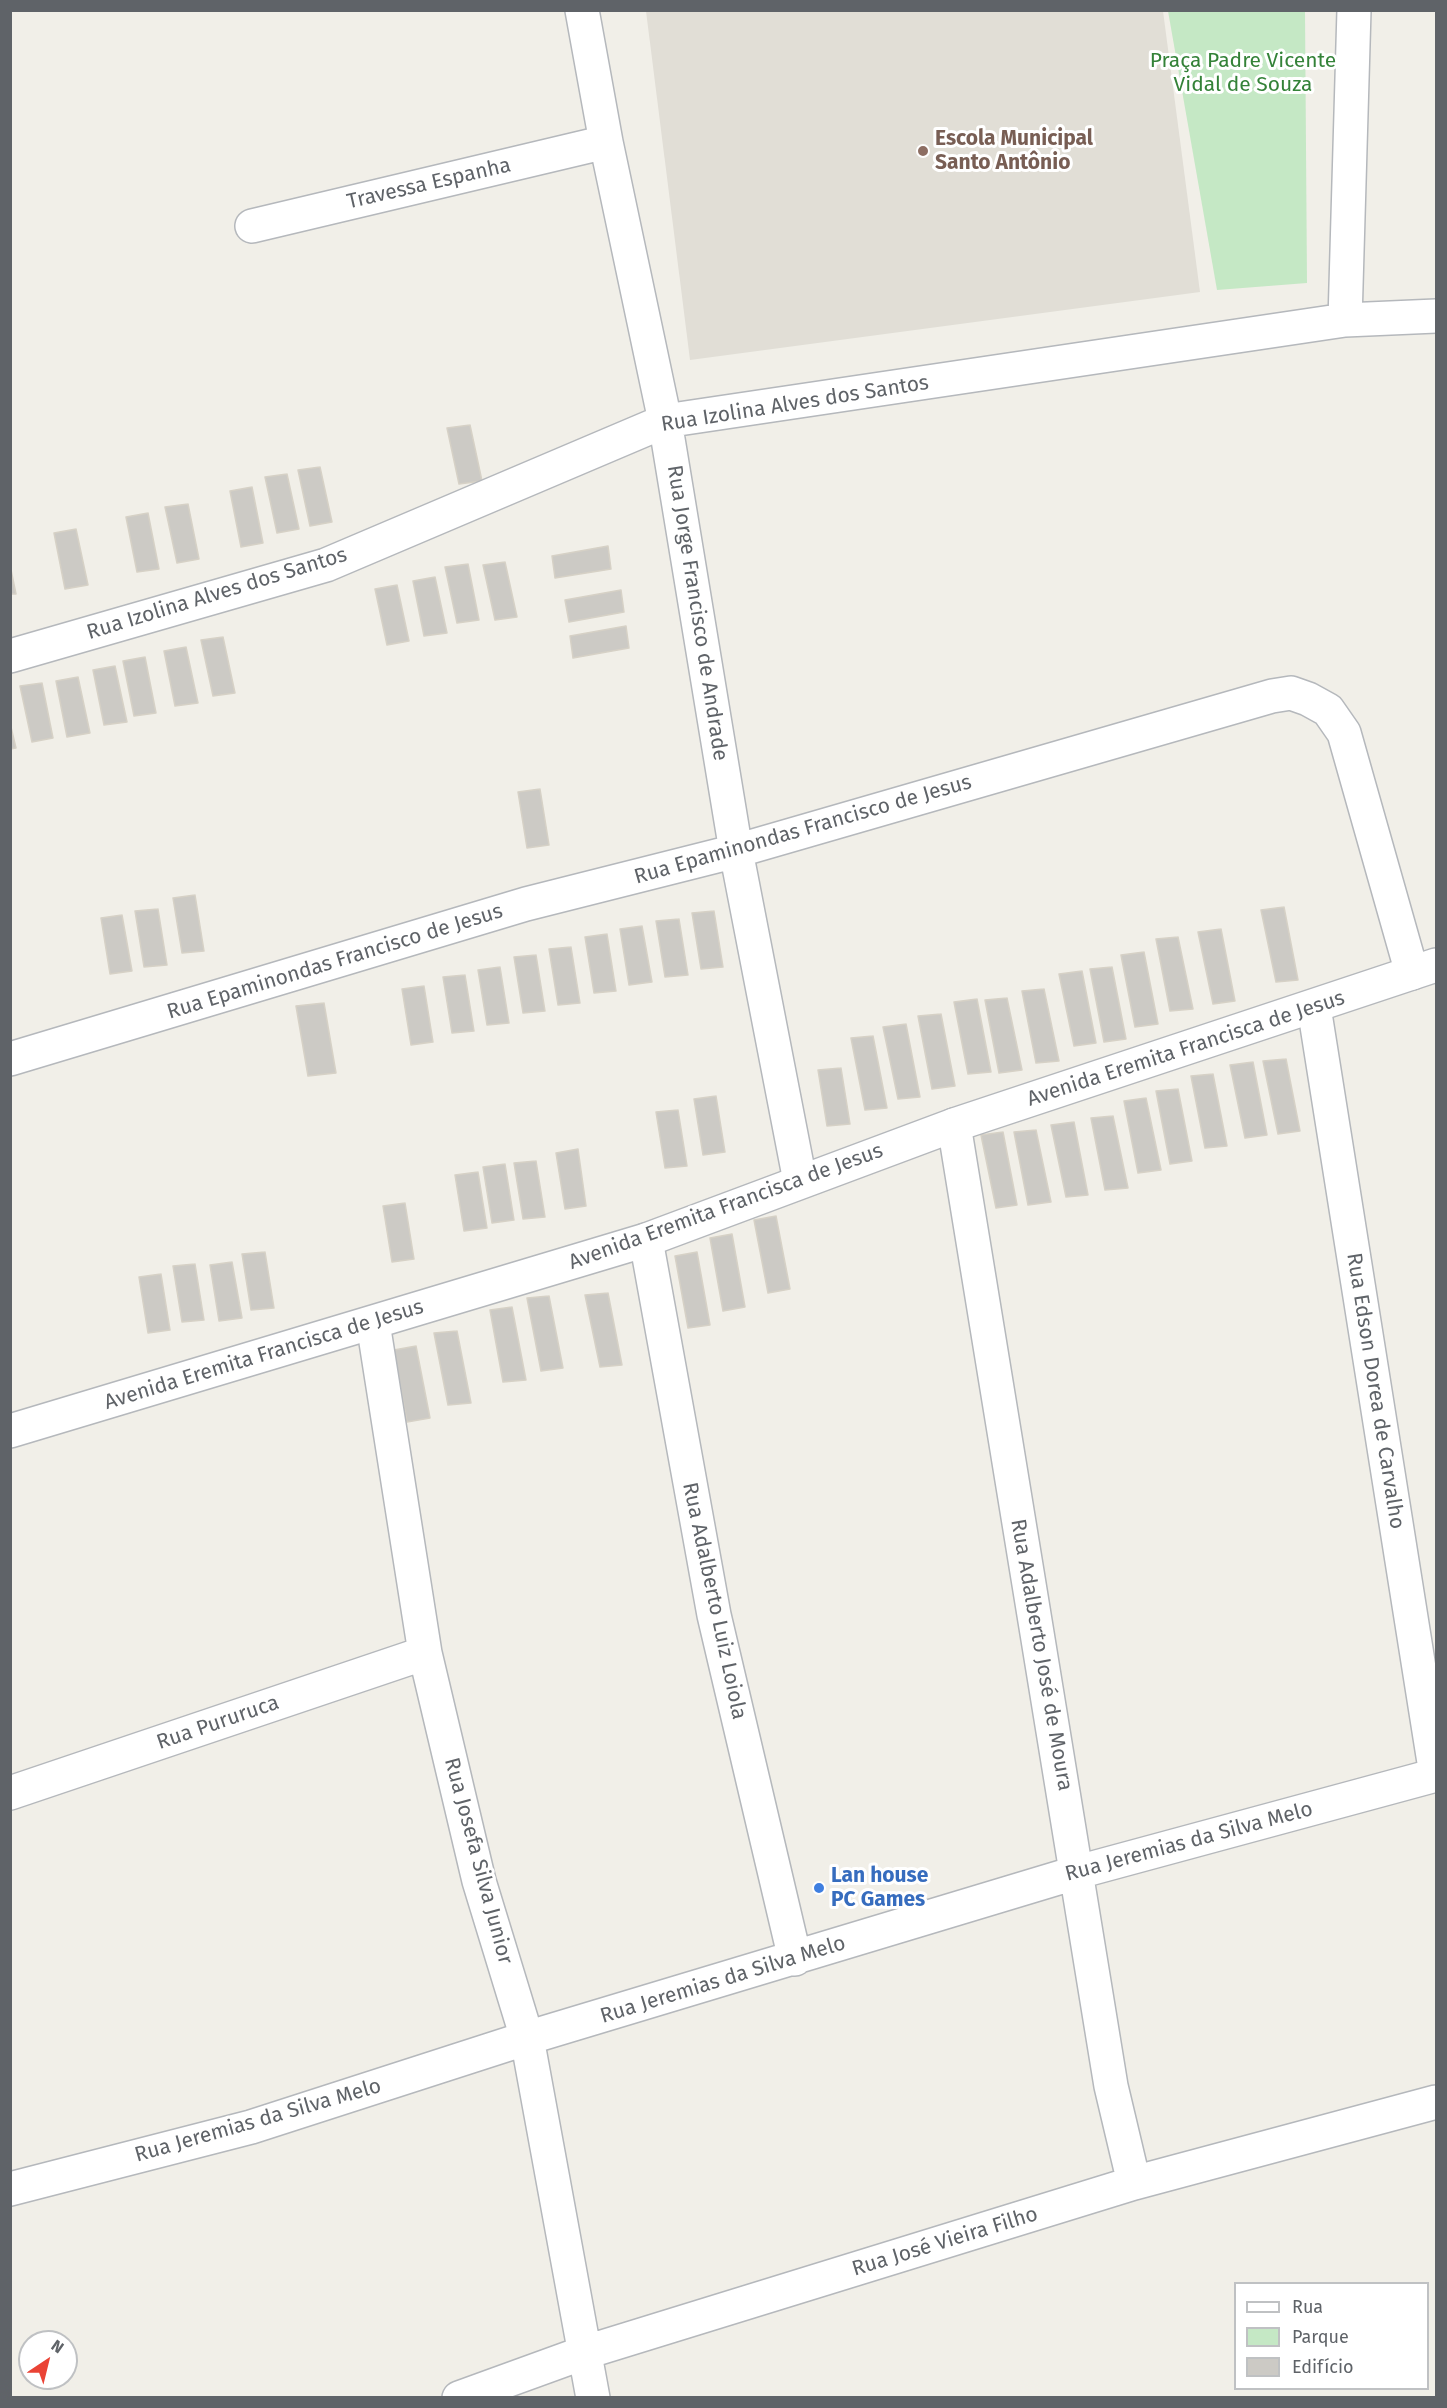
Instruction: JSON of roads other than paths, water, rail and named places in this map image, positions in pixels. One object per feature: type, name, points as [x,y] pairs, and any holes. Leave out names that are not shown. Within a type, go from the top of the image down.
[{"type":"street","name":"Rua Jorge Francisco de Andrade","points":[[582,10],[606,142],[665,421],[736,852],[800,1181]]},
{"type":"street","points":[[1345,320],[1354,10]]},
{"type":"street","name":"Travessa Espanha","points":[[252,226],[606,142]]},
{"type":"street","name":"Rua Izolina Alves dos Santos","points":[[10,656],[326,565],[665,421],[1345,320],[1437,316]]},
{"type":"street","name":"Rua Epaminondas Francisco de Jesus","points":[[10,1059],[526,904],[736,852],[1272,696],[1291,693],[1328,710],[1344,734],[1424,969]]},
{"type":"street","name":"Avenida Eremita Francisca de Jesus","points":[[10,1431],[646,1240],[954,1125],[1424,969]]},
{"type":"street","name":"Rua Edson Dorea de Carvalho","points":[[1314,1007],[1436,1775]]},
{"type":"street","name":"Rua Adalberto José de Moura","points":[[954,1125],[1078,1872],[1111,2086],[1134,2184]]},
{"type":"street","name":"Rua Adalberto Luiz Loiola","points":[[646,1240],[714,1615],[795,1959]]},
{"type":"street","name":"Rua Josefa Silva Junior","points":[[374,1323],[425,1653],[479,1881],[527,2038],[592,2397]]},
{"type":"street","name":"Rua Pururuca","points":[[10,1793],[425,1653]]},
{"type":"street","name":"Rua Jeremias da Silva Melo","points":[[10,2189],[251,2127],[527,2038],[1078,1872],[1436,1775]]},
{"type":"street","name":"Rua José Vieira Filho","points":[[459,2397],[583,2353],[1134,2184],[1437,2102]]},
{"type":"place","name":"Escola Municipal Santo Antônio","points":[[923,151]]},
{"type":"place","name":"Lan house PC Games","points":[[819,1888]]},
{"type":"park label","name":"Praça Padre Vicente Vidal de Souza","points":[[1243,73]]}]
